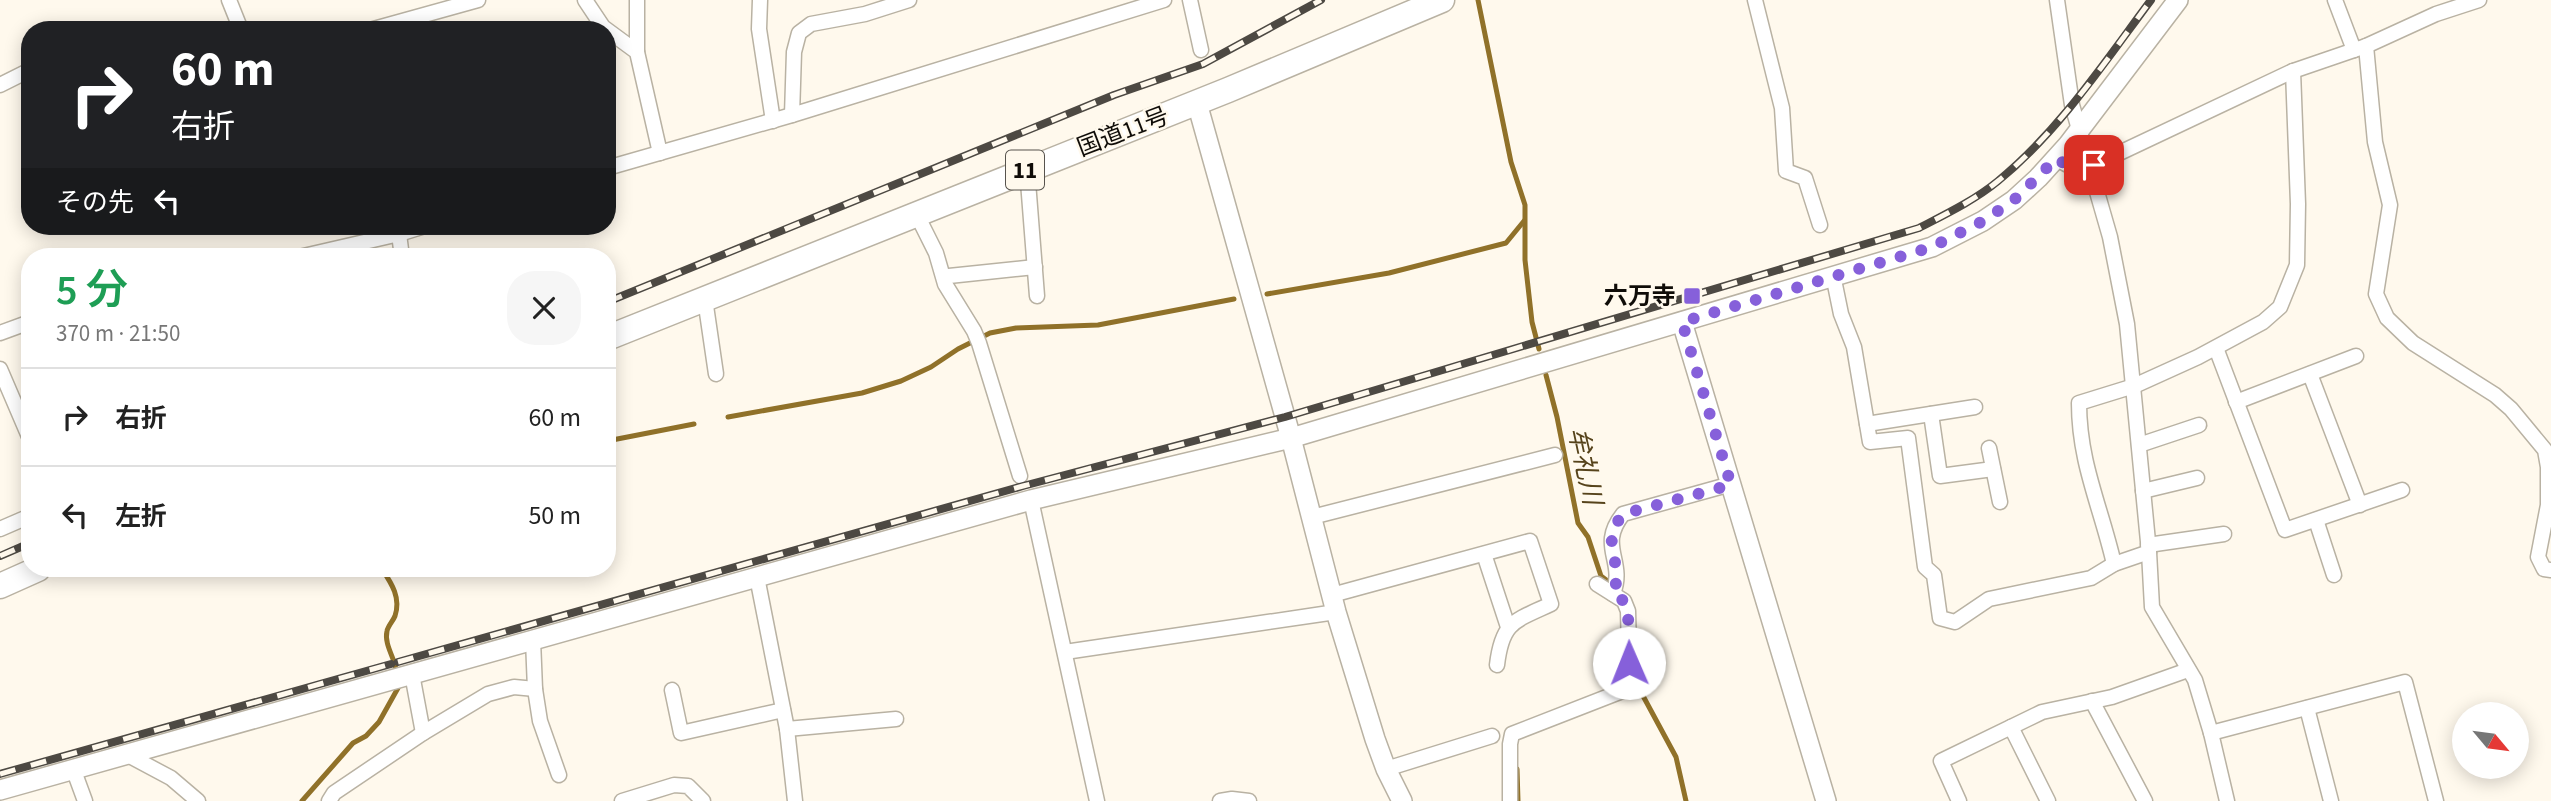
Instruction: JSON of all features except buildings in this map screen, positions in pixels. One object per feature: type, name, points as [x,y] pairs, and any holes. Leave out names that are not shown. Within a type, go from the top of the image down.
[{"type":"highway","name":"国道11号","points":[[616,334],[1197,103],[1442,0]]},
{"type":"highway","points":[[0,586],[21,577]]},
{"type":"street","points":[[229,0],[237,21]]},
{"type":"street","points":[[585,0],[600,21]]},
{"type":"street","points":[[637,0],[637,52],[660,153]]},
{"type":"street","points":[[760,0],[759,29],[773,121]]},
{"type":"street","points":[[792,115],[794,52],[799,33],[811,24],[865,14],[909,0]]},
{"type":"street","points":[[616,165],[773,121],[1164,0]]},
{"type":"street","points":[[1190,0],[1202,50]]},
{"type":"street","points":[[1755,0],[1766,34],[1782,108],[1786,171],[1805,178],[1820,225]]},
{"type":"street","points":[[2057,0],[2071,105],[2110,237],[2127,324],[2152,607],[2195,680],[2227,801]]},
{"type":"street","points":[[0,790],[1031,500],[1291,438],[1932,247],[1983,221],[2014,200],[2057,158],[2178,0]]},
{"type":"street","points":[[2335,0],[2360,48],[2375,142],[2390,205],[2376,293],[2380,305],[2387,318],[2413,343],[2495,394],[2545,450],[2549,504],[2538,557],[2544,569],[2551,570]]},
{"type":"street","points":[[2057,158],[2077,169],[2090,166],[2293,71],[2360,48],[2436,14],[2479,0]]},
{"type":"street","points":[[408,21],[470,1]]},
{"type":"street","points":[[616,36],[637,52]]},
{"type":"street","points":[[2114,564],[2106,529],[2090,487],[2079,430],[2079,402],[2134,386],[2216,348],[2263,322],[2280,307],[2297,265],[2298,204],[2293,71]]},
{"type":"street","points":[[0,85],[21,74]]},
{"type":"street","points":[[1197,103],[1291,438],[1334,604],[1386,769],[1402,801]]},
{"type":"street","points":[[1027,169],[1037,296]]},
{"type":"street","points":[[916,213],[936,253],[945,284],[977,337],[1020,476]]},
{"type":"street","points":[[338,248],[395,235]]},
{"type":"street","points":[[950,276],[1035,267]]},
{"type":"street","points":[[1833,275],[1841,314],[1854,347],[1870,442],[1908,438],[1925,567],[1934,575],[1940,618],[1955,622],[1989,599],[2091,578],[2148,548],[2224,534]]},
{"type":"street","points":[[705,299],[716,374]]},
{"type":"street","points":[[1682,322],[1826,801]]},
{"type":"street","points":[[0,334],[21,326]]},
{"type":"street","points":[[2216,348],[2286,530],[2402,490]]},
{"type":"street","points":[[2236,402],[2356,356]]},
{"type":"street","points":[[0,369],[21,418]]},
{"type":"street","points":[[2309,374],[2360,505]]},
{"type":"street","points":[[1867,424],[1975,407]]},
{"type":"street","points":[[1931,414],[1940,476],[1993,469]]},
{"type":"street","points":[[2139,445],[2199,425]]},
{"type":"street","points":[[1989,448],[2000,502]]},
{"type":"street","points":[[1312,517],[1555,455]]},
{"type":"street","points":[[2143,491],[2197,478]]},
{"type":"street","points":[[1613,594],[1618,582],[1610,539],[1613,527],[1623,514],[1731,485]]},
{"type":"street","points":[[1031,500],[1097,801]]},
{"type":"street","points":[[0,528],[21,520]]},
{"type":"street","points":[[2316,520],[2334,575]]},
{"type":"street","points":[[1065,652],[1334,604],[1530,541],[1551,604],[1507,627],[1499,645],[1497,665]]},
{"type":"street","points":[[1484,554],[1507,627]]},
{"type":"street","points":[[757,577],[787,729],[795,801]]},
{"type":"street","points":[[1510,801],[1510,744],[1513,734],[1630,688],[1628,611],[1624,601],[1597,584]]},
{"type":"street","points":[[533,640],[535,690],[540,721],[559,775]]},
{"type":"street","points":[[1959,801],[1941,761],[2042,712],[2112,697],[2188,670]]},
{"type":"street","points":[[412,674],[423,733]]},
{"type":"street","points":[[2211,733],[2404,682],[2436,801]]},
{"type":"street","points":[[330,801],[334,793],[423,733],[488,694],[514,687],[535,690]]},
{"type":"street","points":[[672,690],[681,733],[783,710]]},
{"type":"street","points":[[2092,701],[2145,801]]},
{"type":"street","points":[[2307,708],[2331,801]]},
{"type":"street","points":[[787,729],[896,719]]},
{"type":"street","points":[[2011,727],[2048,801]]},
{"type":"street","points":[[1386,769],[1492,736]]},
{"type":"street","points":[[126,754],[171,778],[198,801]]},
{"type":"street","points":[[74,771],[85,801]]},
{"type":"street","points":[[622,801],[674,785],[688,786],[704,801]]},
{"type":"street","points":[[1220,801],[1250,801]]},
{"type":"waterway","name":"牟礼川","points":[[1478,0],[1511,162],[1525,205],[1525,260],[1532,322],[1539,349]]},
{"type":"waterway","points":[[1267,294],[1389,273],[1506,243],[1524,221]]},
{"type":"waterway","points":[[728,417],[862,393],[901,381],[990,333],[1016,328],[1098,325],[1234,299]]},
{"type":"waterway","name":"牟礼川","points":[[1546,375],[1578,523],[1588,537],[1601,576],[1614,586]]},
{"type":"waterway","points":[[616,439],[694,424]]},
{"type":"waterway","points":[[387,577],[397,603],[395,616],[386,636],[396,669]]},
{"type":"waterway","points":[[302,801],[353,743],[366,736],[379,722],[398,688]]},
{"type":"waterway","points":[[1634,691],[1642,694],[1676,757],[1686,801]]},
{"type":"waterway","name":"牟礼川","points":[[1517,769],[1518,801]]},
{"type":"railway","points":[[616,298],[1114,95],[1203,64],[1321,0]]},
{"type":"railway","points":[[398,662],[1023,486],[1285,417],[1919,228],[1980,194],[2020,161],[2080,95],[2151,0]]},
{"type":"railway","points":[[0,556],[21,547]]},
{"type":"railway","points":[[0,774],[391,664]]},
{"type":"place","name":"六万寺","points":[[1692,296]]},
{"type":"route","points":[[1629,663],[1628,611],[1624,601],[1613,594],[1618,582],[1610,539],[1613,527],[1623,514],[1731,485],[1682,322],[1932,247],[1983,221],[2014,200],[2057,158],[2077,169],[2094,165]]}]
